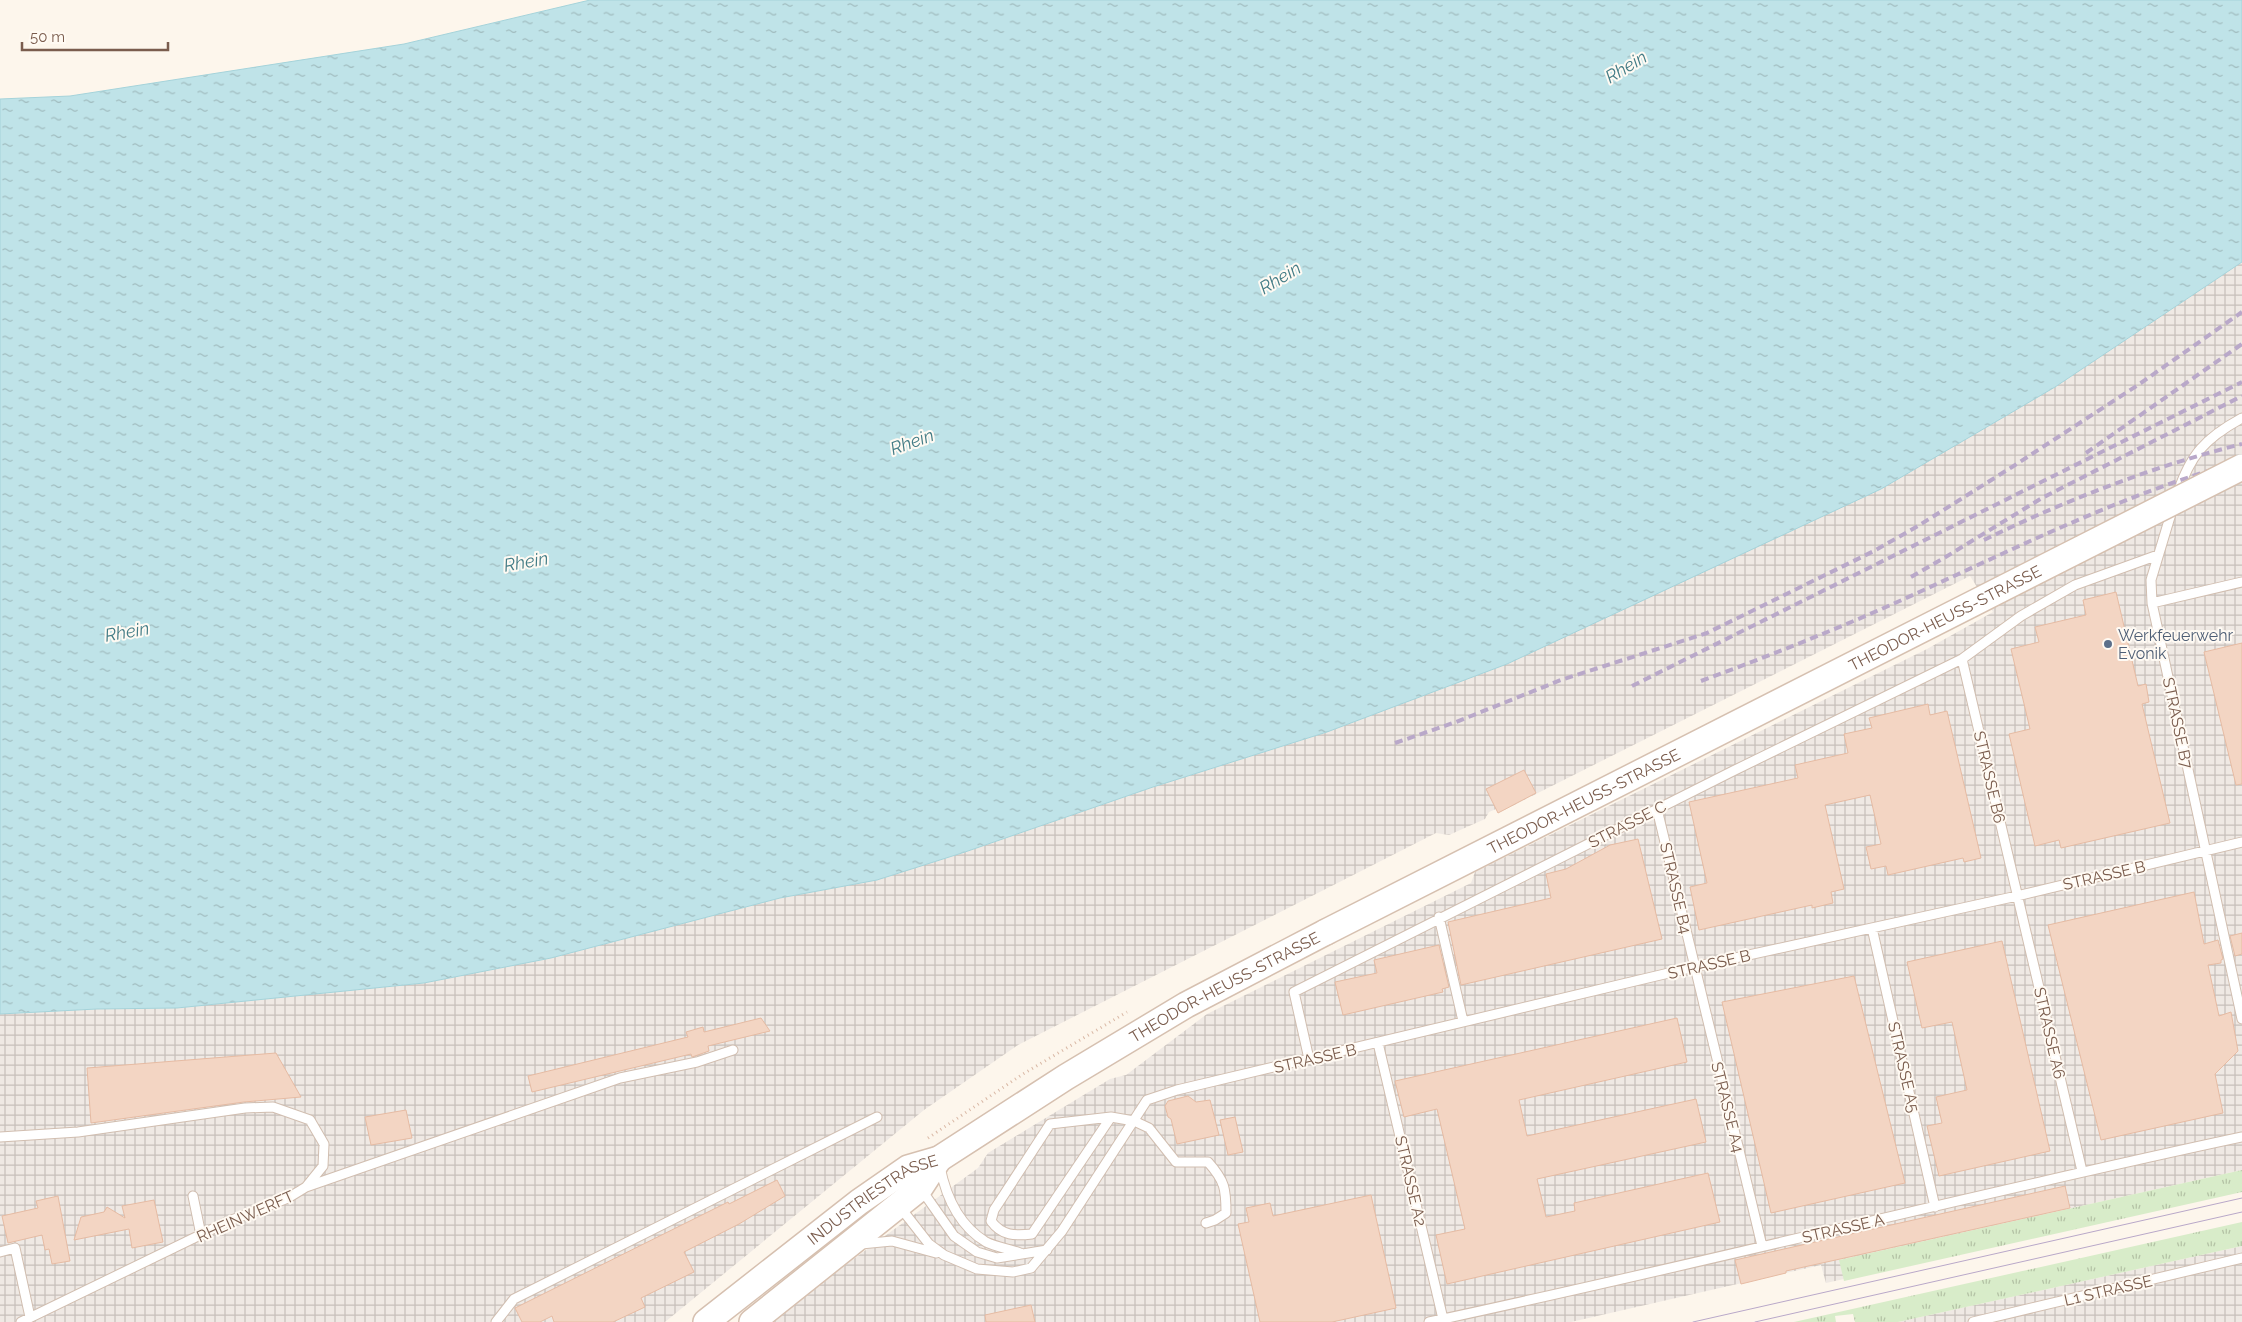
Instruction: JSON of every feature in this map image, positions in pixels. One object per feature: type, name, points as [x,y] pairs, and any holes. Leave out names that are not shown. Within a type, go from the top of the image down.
[{"type":"main road","name":"THEODOR-HEUSS-STRASSE","points":[[939,1159],[1066,1077],[1177,1010],[1326,932],[2242,467]]},
{"type":"main road","name":"INDUSTRIESTRASSE","points":[[706,1322],[778,1264],[891,1195],[939,1159]]},
{"type":"main road","name":"INDUSTRIESTRASSE","points":[[752,1322],[848,1245],[891,1195]]},
{"type":"lane","name":"STRASSE B7","points":[[2242,418],[2208,440],[2191,459],[2182,480],[2151,580],[2152,603],[2242,1019]]},
{"type":"lane","name":"STRASSE C","points":[[1308,1059],[1294,992],[1439,917],[1962,659],[2021,616],[2074,585],[2158,555]]},
{"type":"lane","points":[[2152,603],[2242,582]]},
{"type":"lane","name":"STRASSE B6","points":[[1962,659],[2017,896]]},
{"type":"lane","name":"STRASSE B4","points":[[1657,809],[1694,967]]},
{"type":"lane","name":"STRASSE B","points":[[944,1255],[977,1269],[1013,1272],[1031,1268],[1062,1231],[1147,1100],[1176,1090],[1694,967],[2017,896],[2242,842]]},
{"type":"lane","name":"STRASSE A6","points":[[2017,896],[2082,1171]]},
{"type":"lane","points":[[1439,917],[1464,1021]]},
{"type":"lane","name":"STRASSE A5","points":[[1872,928],[1935,1207]]},
{"type":"lane","name":"STRASSE A4","points":[[1694,967],[1762,1246]]},
{"type":"lane","name":"STRASSE A2","points":[[1378,1043],[1443,1319]]},
{"type":"lane","points":[[306,1187],[620,1078],[697,1062],[732,1050]]},
{"type":"lane","name":"RHEINWERFT","points":[[0,1137],[78,1132],[245,1108],[273,1107],[310,1120],[324,1144],[323,1166],[306,1187],[288,1198],[230,1221],[20,1322]]},
{"type":"lane","points":[[496,1322],[514,1299],[877,1117]]},
{"type":"lane","points":[[1111,1117],[1032,1234],[1013,1236],[997,1229],[991,1220],[994,1210],[1050,1124],[1111,1117],[1134,1120],[1149,1128],[1176,1162],[1208,1162],[1221,1176],[1226,1196],[1226,1213],[1206,1223]]},
{"type":"lane","name":"STRASSE A","points":[[1430,1322],[1935,1207],[2082,1171],[2242,1137]]},
{"type":"lane","points":[[939,1159],[951,1205],[965,1225],[987,1242],[1020,1253]]},
{"type":"lane","points":[[914,1178],[954,1236],[976,1252],[997,1258],[1047,1250]]},
{"type":"lane","points":[[891,1195],[928,1244],[944,1255]]},
{"type":"lane","points":[[193,1196],[201,1235]]},
{"type":"lane","points":[[848,1245],[892,1241],[944,1255]]},
{"type":"lane","points":[[0,1252],[15,1248],[30,1317]]},
{"type":"lane","name":"L1 STRASSE","points":[[1973,1322],[2242,1258]]},
{"type":"shaded area","points":[[2242,262],[2242,1170],[1840,1260],[1844,1279],[1826,1283],[1821,1265],[1571,1322],[774,1322],[848,1263],[978,1168],[988,1153],[1110,1079],[1126,1075],[1207,1014],[1471,883],[1475,872],[1927,649],[1993,612],[1970,576],[1498,813],[1496,809],[1489,812],[1485,819],[1449,835],[1436,833],[1018,1045],[924,1110],[665,1322],[0,1322],[0,1014],[97,1009],[177,1008],[424,983],[551,958],[780,898],[877,880],[965,852],[1153,787],[1327,732],[1507,664],[2055,387]]},
{"type":"shaded area","points":[[2242,1246],[2242,1322],[1898,1322]]},
{"type":"green space","points":[[2242,1170],[2242,1192],[1844,1281],[1839,1260]]},
{"type":"green space","points":[[2242,1222],[2242,1246],[1898,1322],[1855,1322],[1853,1314],[1835,1316],[1836,1322],[1794,1322]]},
{"type":"water","name":"Rhein","points":[[590,0],[2242,0],[2242,262],[2055,387],[1881,489],[1507,664],[1327,732],[1153,787],[965,852],[877,880],[780,898],[551,958],[424,983],[177,1008],[97,1009],[0,1014],[0,99],[70,96],[404,44]]},
{"type":"building","points":[[2116,592],[2138,686],[2146,684],[2149,702],[2142,704],[2170,823],[2061,848],[2059,840],[2035,846],[2009,734],[2030,729],[2011,649],[2039,642],[2035,627],[2086,615],[2083,600]]},
{"type":"building","points":[[2242,643],[2242,784],[2236,785],[2204,652]]},
{"type":"building","points":[[1928,704],[1930,715],[1947,711],[1981,858],[1964,862],[1963,858],[1888,875],[1886,866],[1871,869],[1866,847],[1881,844],[1870,795],[1825,805],[1844,889],[1831,892],[1833,903],[1812,908],[1812,905],[1699,930],[1690,887],[1707,883],[1689,802],[1798,778],[1795,765],[1848,753],[1844,734],[1872,728],[1869,718]]},
{"type":"building","points":[[1524,770],[1536,793],[1498,813],[1486,789]]},
{"type":"building","points":[[1638,839],[1662,939],[1461,985],[1448,922],[1551,898],[1546,874],[1566,869],[1610,845]]},
{"type":"building","points":[[2194,892],[2204,944],[2218,940],[2223,959],[2221,963],[2208,965],[2219,1016],[2231,1012],[2238,1051],[2215,1074],[2223,1113],[2101,1140],[2048,925]]},
{"type":"building","points":[[2242,933],[2242,954],[2235,956],[2230,936]]},
{"type":"building","points":[[2002,941],[2050,1151],[1939,1176],[1927,1126],[1942,1123],[1936,1097],[1967,1090],[1952,1022],[1922,1028],[1907,962]]},
{"type":"building","points":[[1439,945],[1449,987],[1442,989],[1443,992],[1343,1015],[1335,982],[1377,973],[1374,960]]},
{"type":"building","points":[[1854,976],[1905,1183],[1771,1213],[1722,1002]]},
{"type":"building","points":[[761,1018],[770,1031],[708,1046],[709,1051],[692,1057],[691,1054],[532,1092],[528,1076],[688,1037],[686,1032],[703,1027],[704,1032]]},
{"type":"building","points":[[1677,1018],[1687,1062],[1519,1100],[1527,1136],[1696,1099],[1706,1142],[1537,1179],[1546,1217],[1575,1211],[1574,1203],[1708,1173],[1720,1222],[1447,1284],[1436,1235],[1465,1229],[1437,1109],[1404,1117],[1395,1081]]},
{"type":"building","points":[[276,1053],[301,1097],[244,1102],[91,1123],[87,1068]]},
{"type":"building","points":[[1188,1096],[1196,1102],[1210,1100],[1219,1135],[1177,1144],[1171,1119],[1168,1117],[1165,1106],[1168,1101]]},
{"type":"building","points":[[406,1110],[412,1138],[371,1145],[365,1117]]},
{"type":"building","points":[[1235,1117],[1243,1152],[1228,1155],[1220,1120]]},
{"type":"building","points":[[777,1180],[785,1196],[739,1224],[684,1252],[694,1272],[641,1298],[645,1307],[613,1322],[554,1322],[552,1316],[540,1322],[522,1322],[515,1308],[728,1202],[729,1204]]},
{"type":"building","points":[[2065,1186],[2070,1208],[1786,1271],[1786,1273],[1741,1284],[1735,1260]]},
{"type":"building","points":[[1371,1195],[1396,1308],[1332,1322],[1260,1322],[1238,1224],[1249,1222],[1246,1208],[1270,1203],[1273,1216]]},
{"type":"building","points":[[58,1196],[70,1261],[52,1264],[49,1249],[45,1250],[42,1235],[8,1243],[2,1216],[38,1208],[36,1201]]},
{"type":"building","points":[[154,1200],[163,1242],[132,1248],[129,1229],[74,1240],[81,1217],[104,1212],[107,1207],[125,1218],[122,1206]]},
{"type":"building","points":[[1031,1305],[1035,1322],[986,1322],[985,1315]]},
{"type":"tram line","points":[[1693,1322],[2242,1198]]},
{"type":"tram line","points":[[1755,1322],[2242,1212]]},
{"type":"railway","points":[[1395,743],[1456,722],[1561,680],[1707,633],[1874,551],[1918,526],[2012,467],[2138,385],[2242,312]]},
{"type":"railway","points":[[2086,453],[2242,344]]},
{"type":"railway","points":[[1632,686],[2242,382]]},
{"type":"railway","points":[[1911,577],[2042,498],[2242,396]]},
{"type":"railway","points":[[1984,540],[2047,511],[2143,473],[2242,444]]},
{"type":"railway","points":[[1701,681],[1862,617],[2117,504],[2158,488],[2242,461]]},
{"type":"place","name":"Werkfeuerwehr Evonik","points":[[2108,644]]}]
